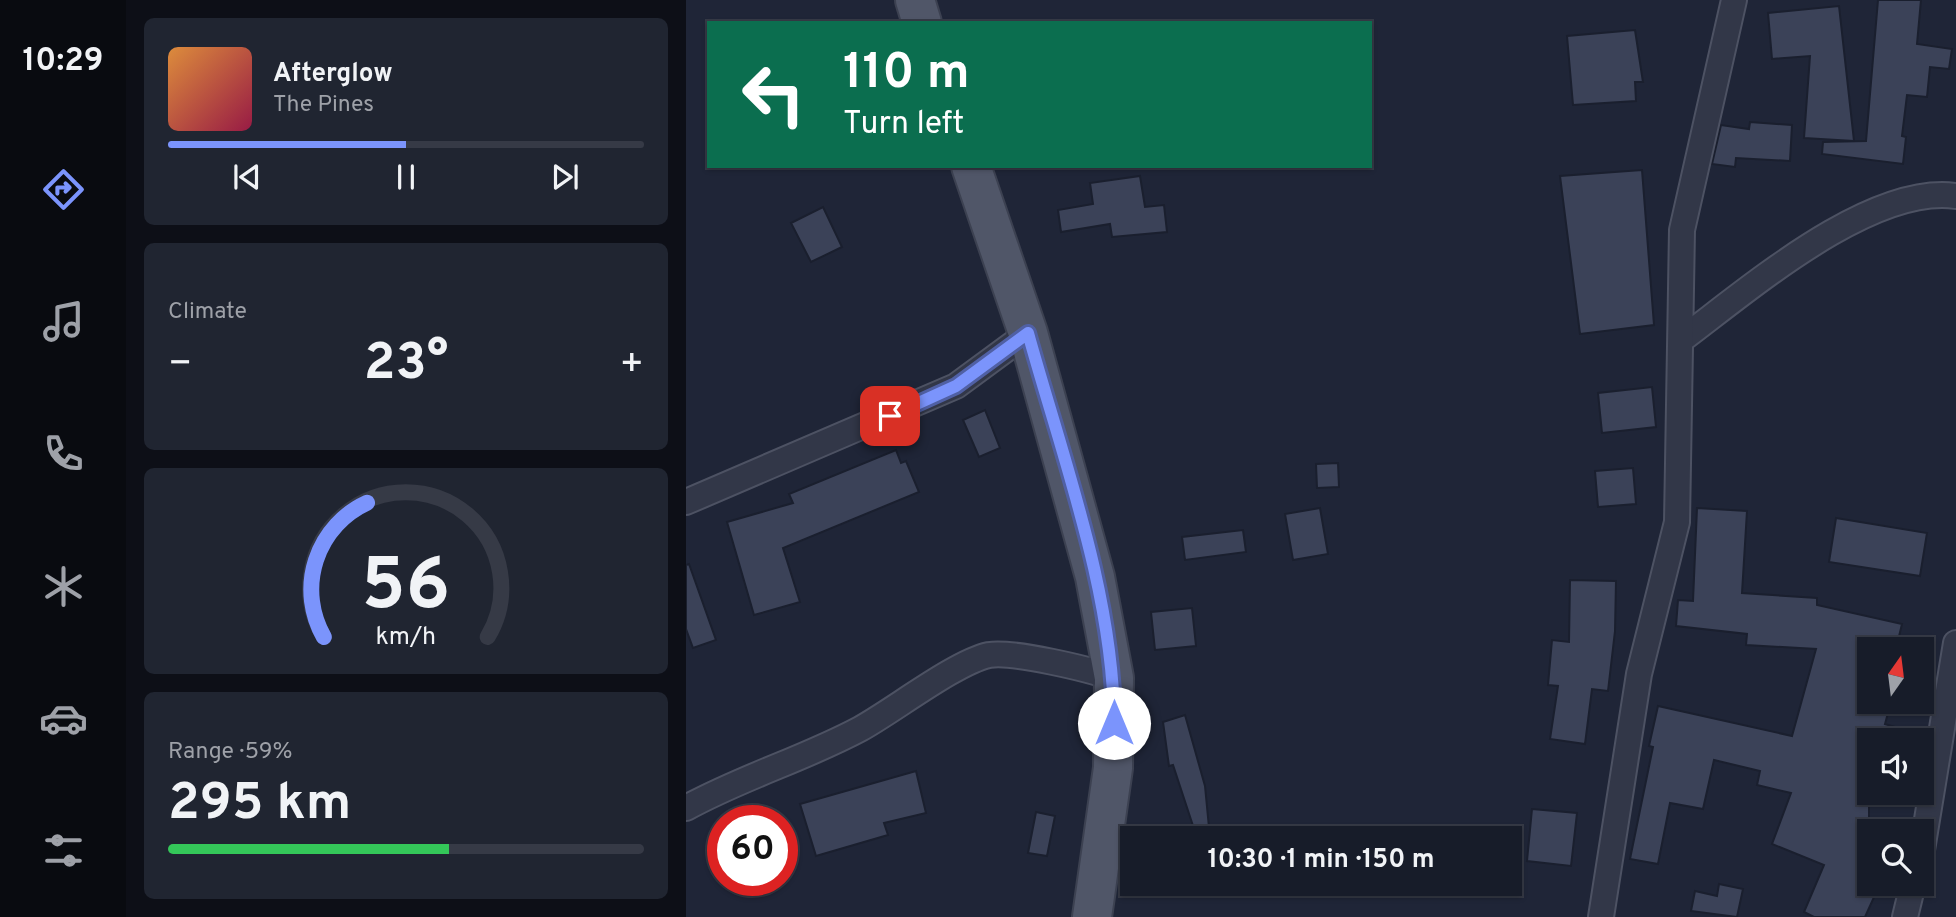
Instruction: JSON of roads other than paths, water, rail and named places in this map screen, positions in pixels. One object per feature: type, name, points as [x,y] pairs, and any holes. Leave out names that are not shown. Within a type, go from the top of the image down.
[{"type":"main road","points":[[915,0],[921,21]]},
{"type":"main road","points":[[972,168],[1028,333],[1095,577],[1114,678],[1113,768],[1092,917]]},
{"type":"street","points":[[1601,917],[1639,674],[1676,522],[1682,230],[1734,0]]},
{"type":"street","points":[[1681,340],[1810,246],[1888,204],[1941,194],[1956,196]]},
{"type":"street","points":[[686,502],[956,386],[1028,333]]},
{"type":"street","points":[[1927,819],[1956,643]]},
{"type":"street","points":[[686,808],[860,729],[968,663],[990,655],[1082,666],[1114,678]]},
{"type":"street","points":[[1905,917],[1910,896]]}]
